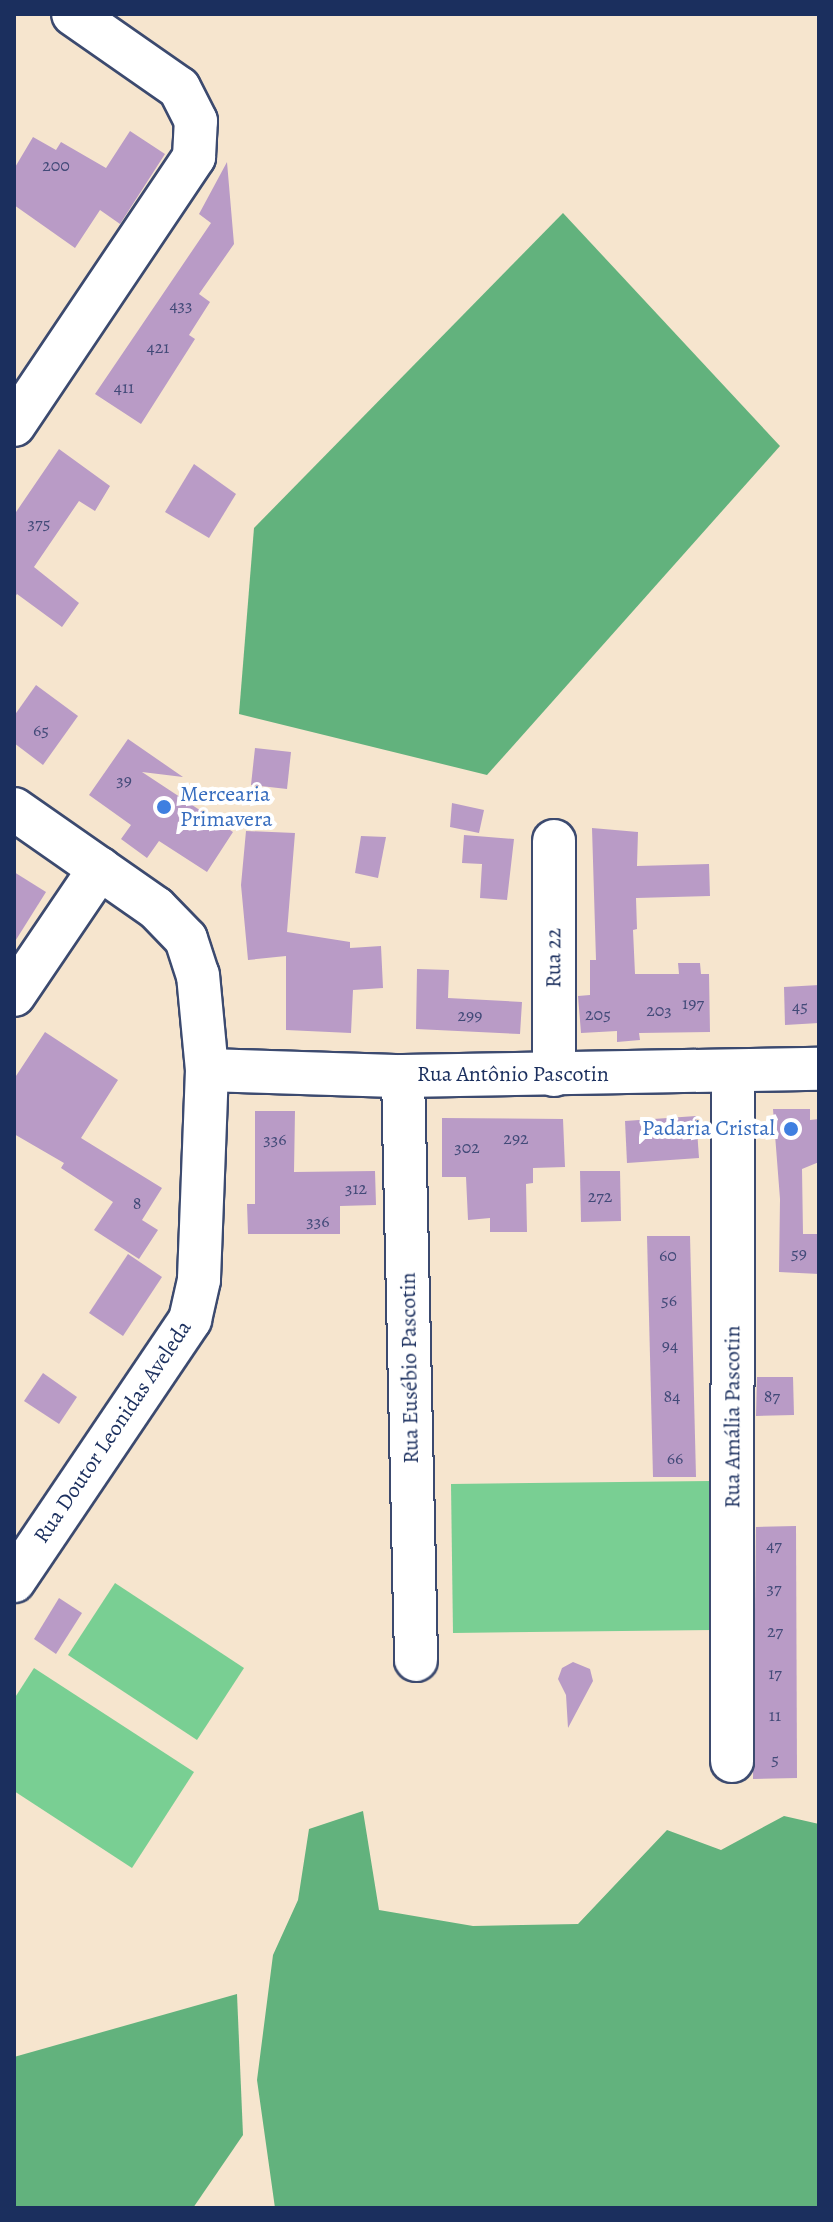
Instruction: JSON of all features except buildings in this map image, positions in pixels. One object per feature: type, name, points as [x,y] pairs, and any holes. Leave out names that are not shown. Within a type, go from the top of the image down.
[{"type":"street","points":[[14,425],[194,157],[196,121],[179,88],[73,14]]},
{"type":"street","name":"Rua Doutor Leonidas Aveleda","points":[[14,809],[156,908],[186,939],[207,1070],[199,1280],[190,1320],[14,1581]]},
{"type":"street","name":"Rua 22","points":[[554,841],[554,1075]]},
{"type":"street","points":[[14,995],[100,868]]},
{"type":"street","name":"Rua Antônio Pascotin","points":[[207,1070],[403,1076],[733,1073],[819,1069]]},
{"type":"street","name":"Rua Amália Pascotin","points":[[732,1761],[733,1073]]},
{"type":"street","name":"Rua Eusébio Pascotin","points":[[403,1076],[416,1660]]},
{"type":"green space","points":[[563,213],[780,446],[487,775],[239,714],[254,528]]},
{"type":"green space","points":[[710,1481],[713,1630],[453,1633],[451,1484]]},
{"type":"green space","points":[[115,1583],[244,1668],[197,1740],[68,1655]]},
{"type":"green space","points":[[34,1668],[194,1772],[132,1868],[14,1791],[14,1699]]},
{"type":"green space","points":[[363,1811],[379,1910],[473,1926],[578,1924],[667,1830],[721,1850],[784,1816],[819,1824],[819,2208],[275,2208],[257,2080],[273,1955],[298,1900],[309,1829]]},
{"type":"green space","points":[[237,1994],[243,2135],[193,2208],[14,2208],[14,2057]]},
{"type":"place","name":"Mercearia Primavera","points":[[164,807]]},
{"type":"place","name":"Padaria Cristal","points":[[791,1129]]}]
